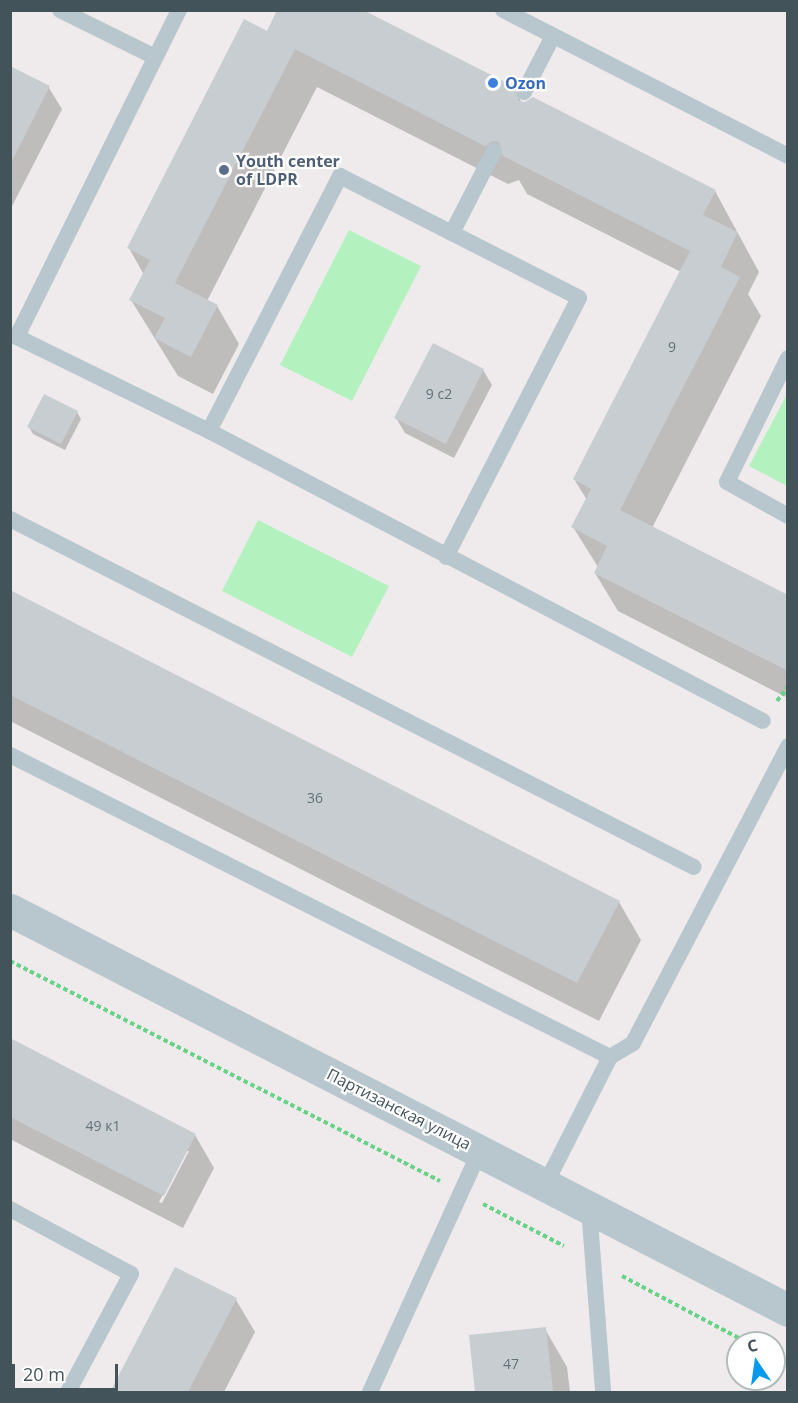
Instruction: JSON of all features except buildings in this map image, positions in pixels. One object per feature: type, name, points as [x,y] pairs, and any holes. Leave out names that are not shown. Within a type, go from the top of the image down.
[{"type":"street","name":"Партизанская улица","points":[[10,910],[788,1310]]},
{"type":"lane","points":[[60,10],[155,57]]},
{"type":"lane","points":[[179,10],[17,337],[209,431],[763,721]]},
{"type":"lane","points":[[503,10],[788,156]]},
{"type":"lane","points":[[524,92],[553,36]]},
{"type":"lane","points":[[452,233],[494,151]]},
{"type":"lane","points":[[209,431],[340,176],[579,298],[446,557]]},
{"type":"lane","points":[[788,358],[727,482],[788,516]]},
{"type":"lane","points":[[10,519],[694,867]]},
{"type":"lane","points":[[545,1185],[610,1057],[633,1043],[788,746]]},
{"type":"lane","points":[[10,755],[610,1057]]},
{"type":"lane","points":[[369,1392],[480,1150]]},
{"type":"lane","points":[[589,1208],[603,1392]]},
{"type":"lane","points":[[10,1209],[131,1274],[68,1392]]},
{"type":"path","points":[[10,961],[461,1192],[726,1331]]},
{"type":"green space","points":[[349,230],[421,266],[352,401],[280,365]]},
{"type":"green space","points":[[787,394],[787,486],[749,466]]},
{"type":"green space","points":[[258,520],[389,586],[352,657],[222,591]]},
{"type":"place","name":"Ozon","points":[[493,83]]},
{"type":"place","name":"Youth center of LDPR","points":[[224,170]]}]
